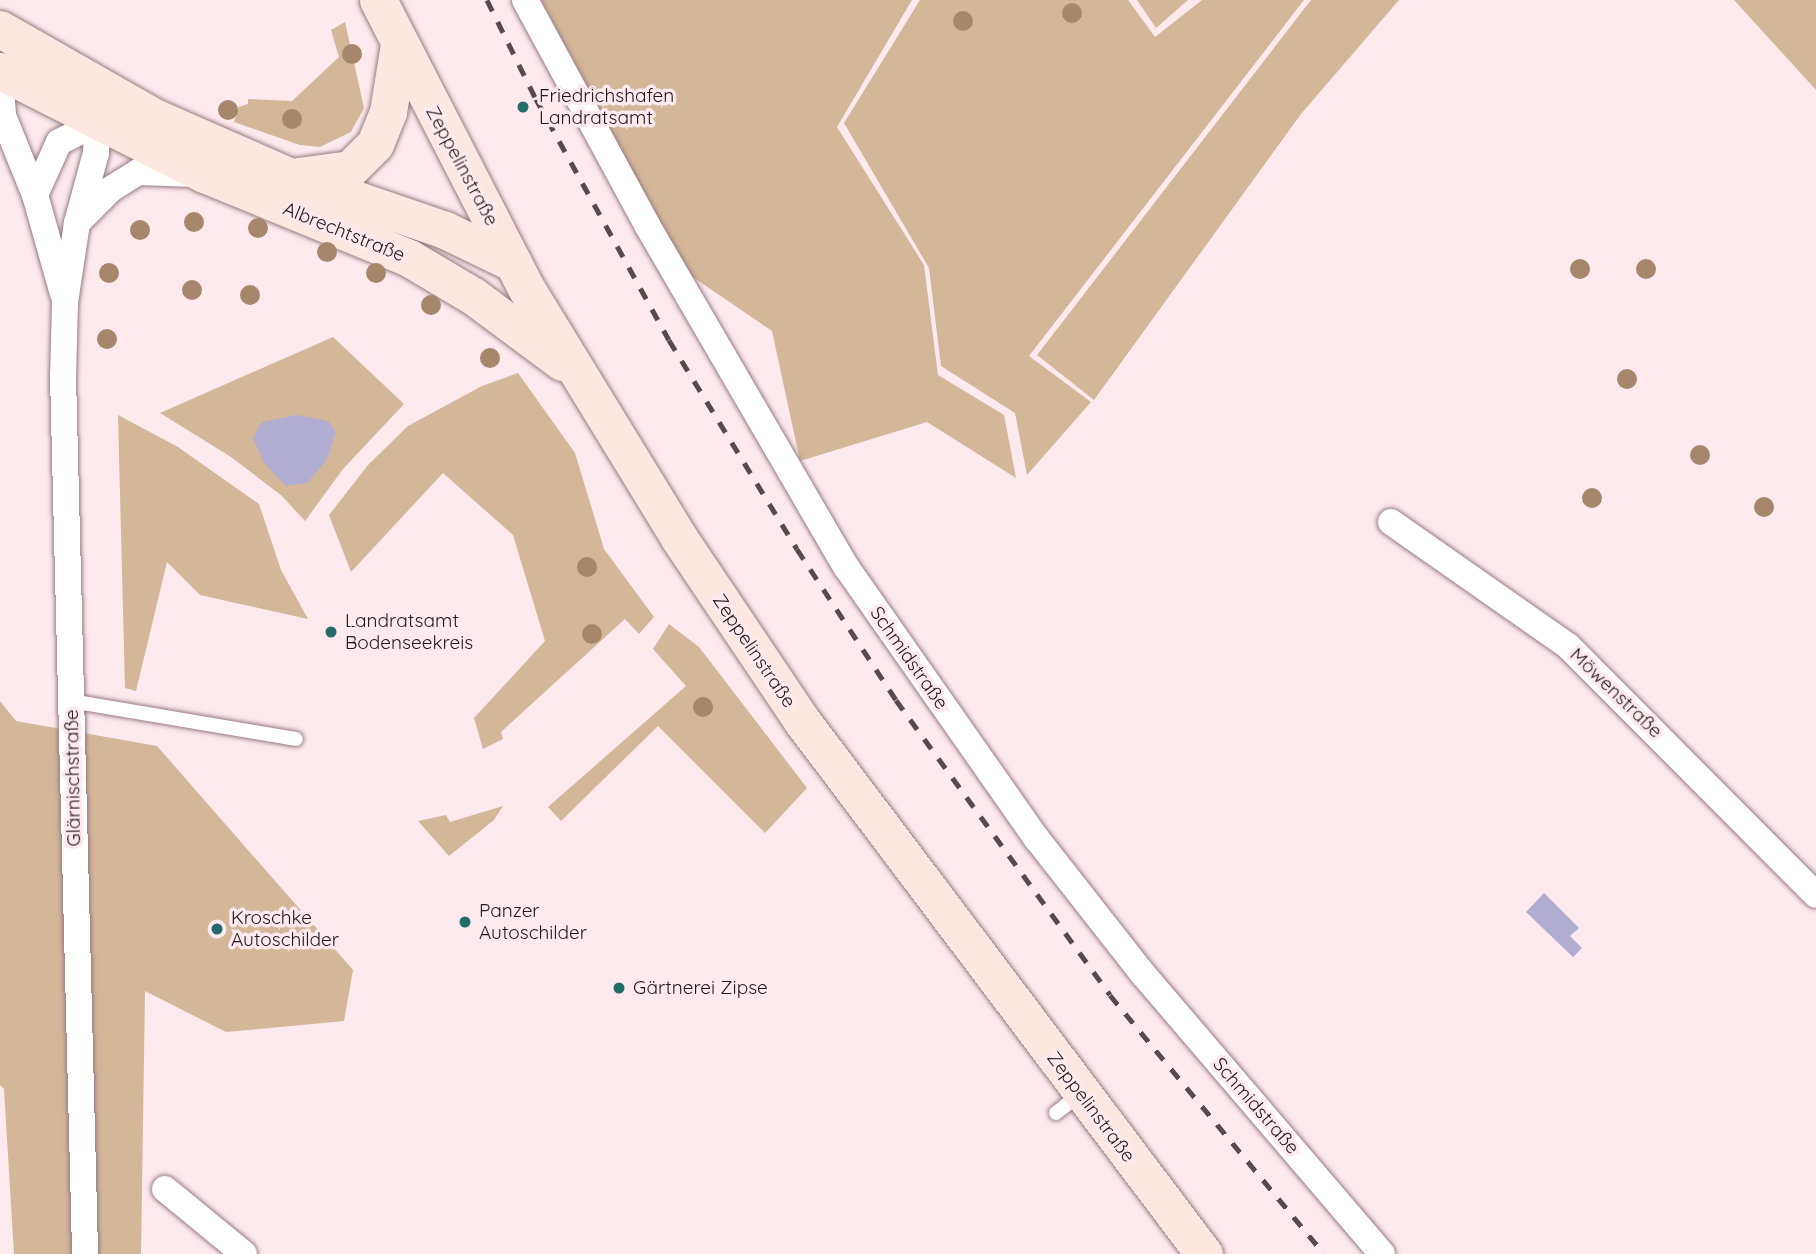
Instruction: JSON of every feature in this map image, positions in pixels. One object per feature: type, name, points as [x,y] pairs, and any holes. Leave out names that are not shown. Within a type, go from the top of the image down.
[{"type":"main road","name":"Zeppelinstraße","points":[[378,0],[513,263],[574,371],[802,722],[1068,1103],[1204,1254]]},
{"type":"main road","name":"Albrechtstraße","points":[[0,29],[105,110],[204,174],[409,258],[473,296],[574,371]]},
{"type":"main road","points":[[291,177],[350,169],[375,144],[388,112],[399,44]]},
{"type":"main road","name":"Albrechtstraße","points":[[0,71],[445,230],[513,263]]},
{"type":"street","name":"Schmidstraße","points":[[525,0],[654,237],[847,568],[966,741],[1118,943],[1382,1254]]},
{"type":"street","name":"Glärnischstraße","points":[[0,79],[4,116],[35,195],[65,302]]},
{"type":"street","points":[[35,195],[59,142],[105,110]]},
{"type":"street","name":"Glärnischstraße","points":[[85,1254],[71,701],[65,302],[77,223],[105,110]]},
{"type":"street","points":[[77,223],[111,189],[138,172],[204,174]]},
{"type":"street","name":"Möwenstraße","points":[[1391,522],[1568,646],[1816,895]]},
{"type":"street","points":[[165,1189],[244,1254]]},
{"type":"lane","points":[[71,701],[296,738]]},
{"type":"shaded area","points":[[541,0],[912,0],[837,127],[924,265],[938,375],[1004,415],[1016,478],[927,422],[800,461],[772,331],[687,273]]},
{"type":"shaded area","points":[[920,0],[1128,0],[1155,37],[1202,0],[1304,0],[1029,356],[1091,402],[1027,475],[1015,413],[941,366],[929,268],[844,123]]},
{"type":"shaded area","points":[[1137,0],[1188,0],[1156,28]]},
{"type":"shaded area","points":[[1311,0],[1399,0],[1301,114],[1094,400],[1037,355]]},
{"type":"shaded area","points":[[1734,0],[1816,0],[1816,90]]},
{"type":"shaded area","points":[[345,22],[364,108],[351,132],[320,147],[300,145],[234,122],[238,107],[248,104],[248,99],[292,101],[339,57],[331,30]]},
{"type":"shaded area","points":[[333,337],[404,404],[343,469],[305,521],[282,496],[231,457],[160,413]]},
{"type":"shaded area","points":[[518,373],[575,453],[604,549],[654,617],[639,634],[625,619],[501,732],[503,739],[483,749],[474,718],[545,641],[513,535],[443,473],[351,572],[329,515],[368,465],[408,426],[482,386]]},
{"type":"shaded area","points":[[118,415],[178,447],[259,504],[281,570],[308,619],[200,595],[167,562],[136,691],[125,688]]},
{"type":"shaded area","points":[[297,415],[328,421],[336,432],[326,461],[307,483],[286,486],[264,463],[253,438],[262,422]]},
{"type":"shaded area","points":[[669,624],[699,647],[807,788],[765,833],[658,726],[561,821],[548,807],[686,686],[653,649]]},
{"type":"shaded area","points":[[0,701],[16,721],[157,746],[353,970],[344,1021],[226,1032],[145,991],[141,1254],[14,1254],[4,1089],[0,1085]]},
{"type":"shaded area","points":[[503,806],[494,820],[449,856],[418,821],[446,815],[450,822]]},
{"type":"shaded area","points":[[1544,893],[1579,928],[1570,936],[1582,948],[1573,957],[1526,912]]},
{"type":"railway","points":[[487,0],[536,99],[669,340],[797,549],[896,700],[1110,995],[1324,1254]]},
{"type":"place","name":"Friedrichshafen Landratsamt","points":[[523,107]]},
{"type":"place","name":"Landratsamt Bodenseekreis","points":[[331,632]]},
{"type":"place","name":"Panzer Autoschilder","points":[[465,922]]},
{"type":"place","name":"Kroschke Autoschilder","points":[[217,929]]},
{"type":"place","name":"Gärtnerei Zipse","points":[[619,988]]}]
